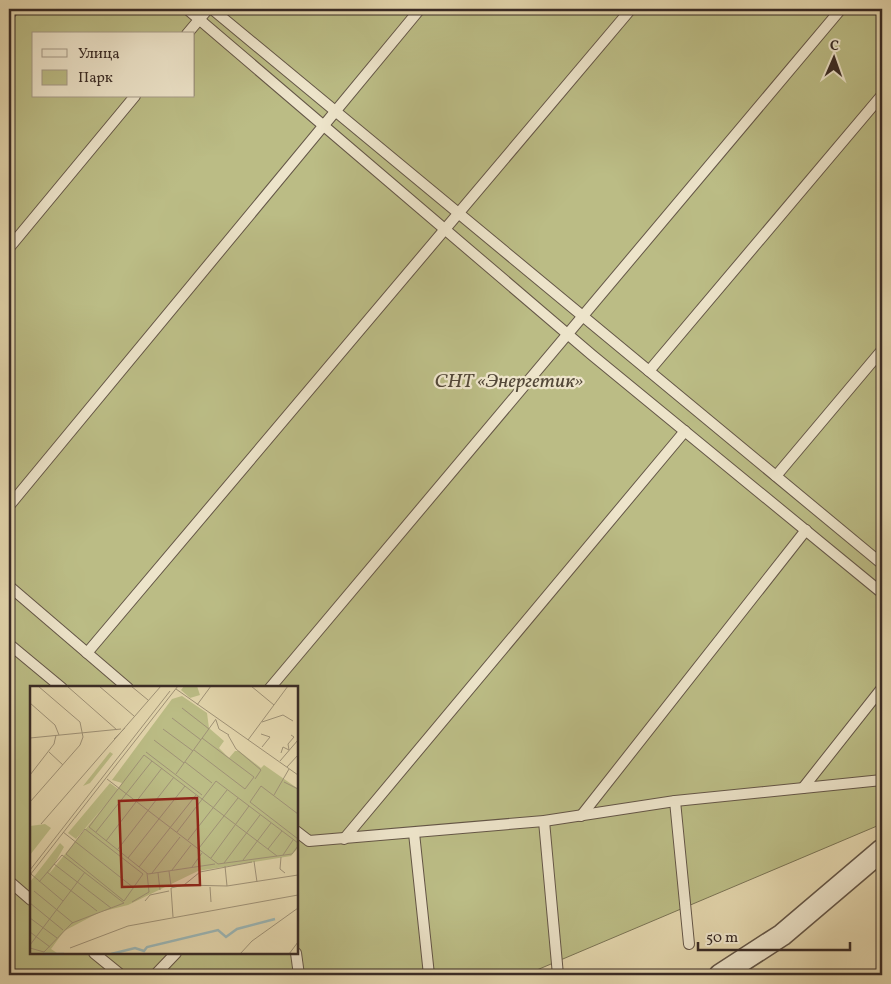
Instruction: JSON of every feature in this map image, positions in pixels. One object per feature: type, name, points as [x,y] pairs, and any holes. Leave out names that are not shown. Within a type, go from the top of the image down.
[{"type":"street","points":[[720,975],[782,935],[882,850]]},
{"type":"lane","points":[[9,14],[14,9]]},
{"type":"lane","points":[[187,9],[568,334],[882,593]]},
{"type":"lane","points":[[189,32],[208,9]]},
{"type":"lane","points":[[212,9],[882,564]]},
{"type":"lane","points":[[9,506],[420,9]]},
{"type":"lane","points":[[88,653],[631,9]]},
{"type":"lane","points":[[272,686],[841,9]]},
{"type":"lane","points":[[649,371],[882,95]]},
{"type":"lane","points":[[9,248],[133,98]]},
{"type":"lane","points":[[776,476],[882,350]]},
{"type":"lane","points":[[344,838],[685,431]]},
{"type":"lane","points":[[581,816],[806,530]]},
{"type":"lane","points":[[9,586],[126,686]]},
{"type":"lane","points":[[9,644],[60,686]]},
{"type":"lane","points":[[803,788],[882,688]]},
{"type":"lane","points":[[298,833],[309,841],[544,822],[675,801],[882,780]]},
{"type":"lane","points":[[675,801],[689,944]]},
{"type":"lane","points":[[544,822],[558,975]]},
{"type":"lane","points":[[414,832],[429,975]]},
{"type":"lane","points":[[9,881],[30,899]]},
{"type":"lane","points":[[95,954],[121,975]]},
{"type":"lane","points":[[155,975],[175,954]]},
{"type":"lane","points":[[296,954],[299,975]]},
{"type":"green space","name":"СНТ «Энергетик»","points":[[9,9],[882,9],[882,826],[877,826],[525,975],[9,975]]}]
